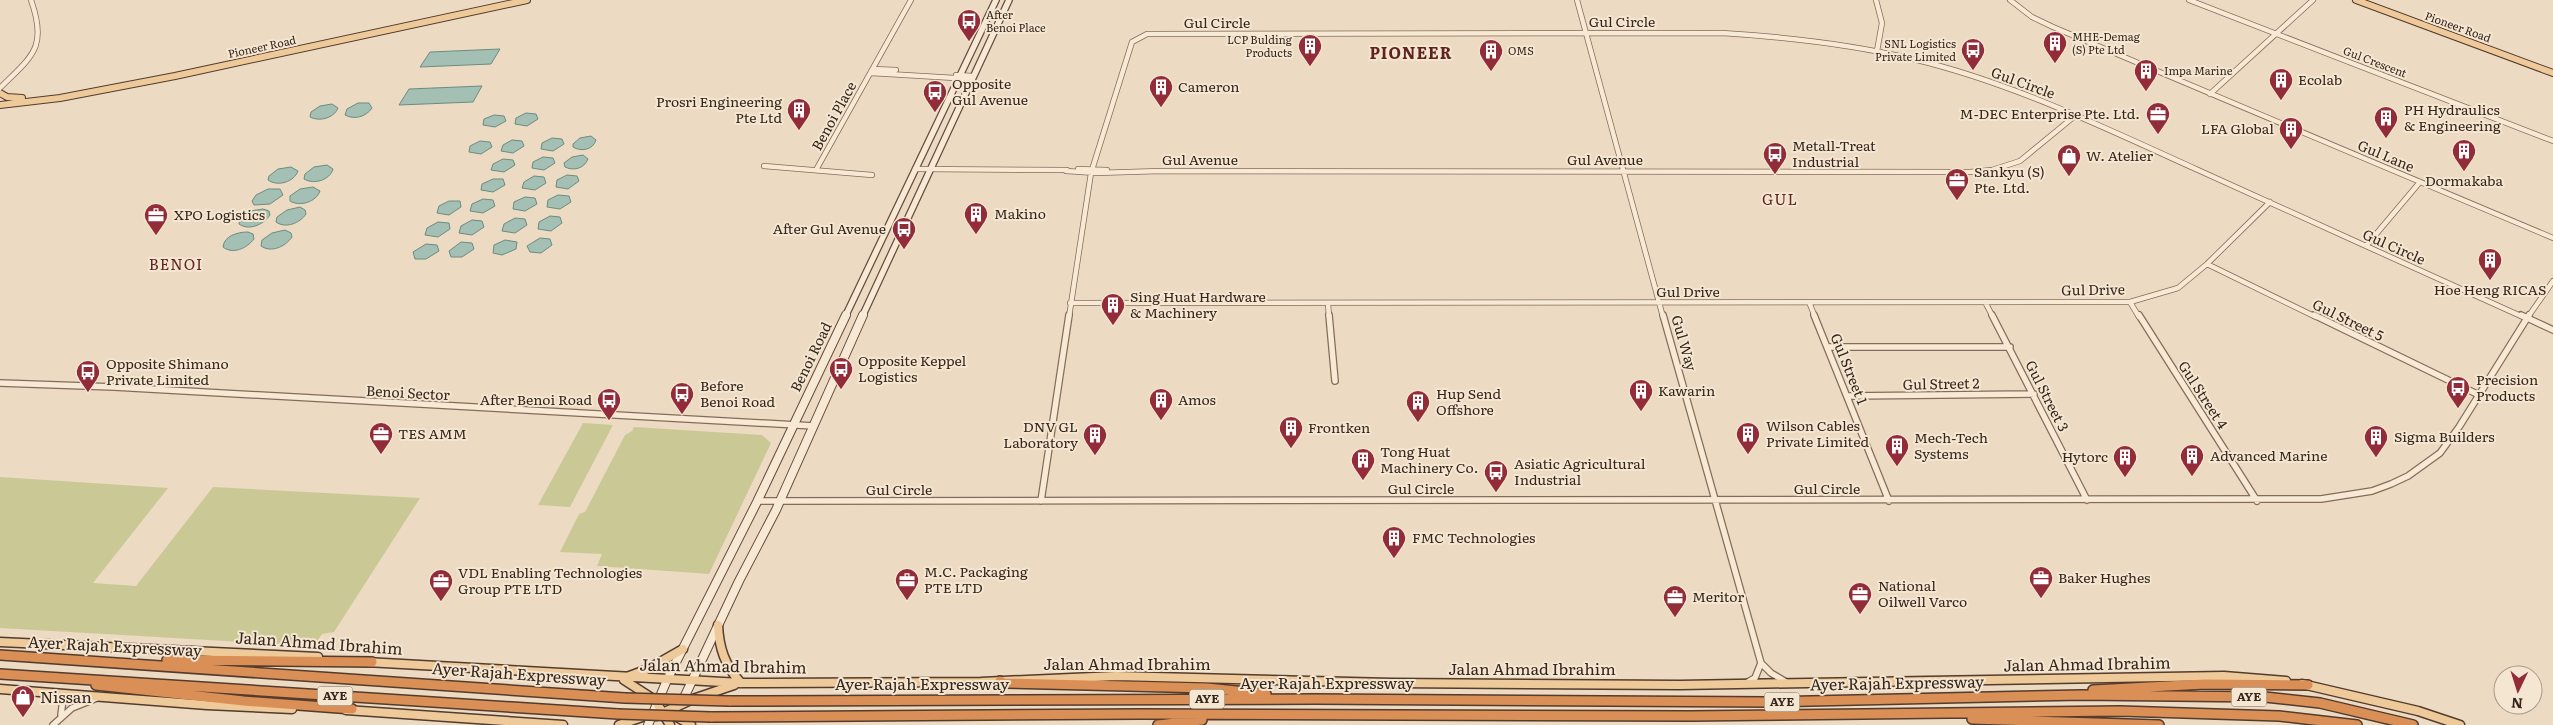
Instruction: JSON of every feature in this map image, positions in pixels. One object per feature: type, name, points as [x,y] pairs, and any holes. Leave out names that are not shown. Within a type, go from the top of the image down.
[{"type":"highway","name":"Ayer Rajah Expressway","points":[[0,655],[625,698],[729,701],[1315,699],[1769,702],[2081,695],[2265,697],[2320,703],[2413,725]]},
{"type":"highway","points":[[150,664],[164,660],[210,659],[334,663],[372,662]]},
{"type":"highway","name":"Ayer Rajah Expressway","points":[[0,674],[618,720],[711,717],[1141,714],[1222,716],[2198,712],[2279,716],[2357,725]]},
{"type":"highway","points":[[52,677],[111,688],[352,709]]},
{"type":"highway","points":[[1000,681],[1207,688],[1315,699]]},
{"type":"highway","points":[[2081,695],[2092,690],[2113,688],[2206,684],[2308,685]]},
{"type":"highway","points":[[1887,714],[2159,725]]},
{"type":"highway","points":[[1158,725],[1222,716]]},
{"type":"main road","name":"Pioneer Road","points":[[0,100],[122,84],[510,0]]},
{"type":"main road","name":"Pioneer Road","points":[[0,106],[60,98],[156,80],[527,0]]},
{"type":"main road","name":"Benoi Road","points":[[662,713],[667,680],[758,501],[996,0]]},
{"type":"main road","name":"Benoi Road","points":[[683,699],[718,624],[780,501],[1009,0]]},
{"type":"main road","name":"Pioneer Road","points":[[2356,0],[2553,72]]},
{"type":"main road","points":[[0,93],[7,97],[22,98]]},
{"type":"main road","points":[[618,720],[662,713],[683,699],[741,683],[724,663],[718,645],[718,624]]},
{"type":"main road","name":"Jalan Ahmad Ibrahim","points":[[0,642],[234,652],[620,678],[741,683],[1000,681],[1116,676],[1382,683],[1743,685],[2224,676],[2268,679],[2308,685],[2418,711],[2460,725]]},
{"type":"main road","points":[[620,678],[648,669],[683,649]]},
{"type":"main road","points":[[620,678],[640,689],[662,713],[690,725]]},
{"type":"main road","points":[[0,689],[207,705],[332,711],[352,709],[563,725]]},
{"type":"street","points":[[0,88],[33,53],[38,45],[41,36],[39,22],[31,0]]},
{"type":"street","name":"Benoi Place","points":[[816,170],[911,0]]},
{"type":"street","name":"Gul Way","points":[[1577,0],[1622,171],[1761,663]]},
{"type":"street","points":[[1876,0],[1882,23],[1877,51]]},
{"type":"street","name":"Gul Lane","points":[[2010,0],[2032,17],[2553,238]]},
{"type":"street","name":"Gul Crescent","points":[[2189,0],[2553,141]]},
{"type":"street","points":[[2210,94],[2313,0]]},
{"type":"street","name":"Gul Circle","points":[[1041,501],[1091,171],[1132,42],[1147,34],[1722,33],[1775,36],[1877,51],[1970,75],[2076,115],[2553,330]]},
{"type":"street","name":"Benoi Place","points":[[872,71],[973,78]]},
{"type":"street","name":"Gul Avenue","points":[[915,169],[1066,171],[1960,172],[1992,170],[2020,161],[2076,115]]},
{"type":"street","name":"Benoi Place","points":[[764,166],[872,175]]},
{"type":"street","points":[[2366,246],[2420,182]]},
{"type":"street","name":"Gul Drive","points":[[1070,303],[2130,302],[2178,288],[2207,264],[2270,202]]},
{"type":"street","name":"Gul Street 5","points":[[2207,264],[2479,395]]},
{"type":"street","points":[[2528,319],[2553,281]]},
{"type":"street","name":"Gul Street 1","points":[[1809,302],[1848,396],[1888,501]]},
{"type":"street","name":"Gul Street 3","points":[[1985,302],[2010,347],[2087,500]]},
{"type":"street","name":"Gul Street 4","points":[[2130,302],[2257,501]]},
{"type":"street","points":[[1328,304],[1334,381]]},
{"type":"street","name":"Gul Circle","points":[[758,501],[2257,501],[2330,498],[2372,490],[2391,484],[2408,476],[2440,453],[2479,395],[2506,348],[2528,319]]},
{"type":"street","points":[[1828,347],[2010,347]]},
{"type":"street","name":"Benoi Sector","points":[[0,381],[814,426]]},
{"type":"street","name":"Gul Street 2","points":[[1848,396],[2034,394]]},
{"type":"street","points":[[1743,685],[1755,678],[1761,663],[1771,673],[1793,684]]},
{"type":"street","points":[[53,692],[62,699],[61,715]]},
{"type":"street","points":[[54,725],[61,715],[82,703],[103,697]]},
{"type":"shaded area","points":[[500,49],[491,64],[420,67],[430,52]]},
{"type":"shaded area","points":[[482,86],[473,102],[399,105],[409,89]]},
{"type":"shaded area","points":[[358,103],[369,103],[372,108],[367,114],[360,117],[345,115],[347,109]]},
{"type":"shaded area","points":[[332,104],[338,108],[330,117],[318,119],[310,117],[311,112],[320,106]]},
{"type":"shaded area","points":[[526,113],[536,114],[538,119],[527,126],[515,124],[516,118]]},
{"type":"shaded area","points":[[494,115],[504,116],[506,121],[495,127],[483,125],[484,119]]},
{"type":"shaded area","points":[[591,136],[596,140],[590,148],[583,150],[573,147],[573,144],[580,138]]},
{"type":"shaded area","points":[[552,138],[562,139],[564,144],[553,151],[541,149],[542,143]]},
{"type":"shaded area","points":[[512,140],[522,141],[524,146],[513,153],[501,151],[503,145]]},
{"type":"shaded area","points":[[480,141],[490,142],[492,147],[481,154],[469,152],[470,146]]},
{"type":"shaded area","points":[[583,155],[588,159],[581,167],[571,169],[565,167],[564,163],[572,157]]},
{"type":"shaded area","points":[[543,157],[553,158],[555,163],[544,170],[532,168],[533,162]]},
{"type":"shaded area","points":[[503,159],[513,160],[515,165],[504,172],[491,170],[493,164]]},
{"type":"shaded area","points":[[327,165],[333,169],[325,179],[312,182],[304,179],[305,174],[314,167]]},
{"type":"shaded area","points":[[291,167],[298,171],[289,181],[276,183],[268,180],[269,176],[278,169]]},
{"type":"shaded area","points":[[567,175],[577,176],[579,181],[568,189],[556,187],[557,180]]},
{"type":"shaded area","points":[[534,176],[544,177],[546,183],[535,190],[522,188],[524,182]]},
{"type":"shaded area","points":[[493,179],[503,179],[505,185],[493,192],[481,190],[482,184]]},
{"type":"shaded area","points":[[313,187],[320,191],[311,201],[298,204],[290,201],[290,196],[300,189]]},
{"type":"shaded area","points":[[268,189],[280,189],[283,195],[270,204],[254,205],[252,201],[256,195]]},
{"type":"shaded area","points":[[558,195],[569,196],[571,202],[560,209],[547,207],[548,200]]},
{"type":"shaded area","points":[[525,197],[535,198],[537,204],[525,211],[513,209],[514,202]]},
{"type":"shaded area","points":[[483,199],[493,200],[495,206],[483,213],[470,211],[472,204]]},
{"type":"shaded area","points":[[449,201],[460,201],[461,207],[449,215],[437,213],[439,206]]},
{"type":"shaded area","points":[[300,207],[305,210],[306,214],[297,222],[284,225],[276,222],[277,217],[287,210]]},
{"type":"shaded area","points":[[263,209],[269,211],[270,215],[260,224],[247,227],[239,224],[240,219],[250,211]]},
{"type":"shaded area","points":[[550,216],[560,217],[562,223],[551,231],[538,229],[539,222]]},
{"type":"shaded area","points":[[515,218],[525,219],[527,225],[515,233],[502,231],[504,224]]},
{"type":"shaded area","points":[[472,220],[482,221],[484,227],[472,235],[459,233],[461,226]]},
{"type":"shaded area","points":[[438,222],[449,223],[450,229],[438,237],[425,235],[427,228]]},
{"type":"shaded area","points":[[285,230],[291,233],[292,237],[286,244],[273,249],[261,246],[262,240],[272,233]]},
{"type":"shaded area","points":[[248,232],[253,234],[254,239],[244,248],[231,250],[223,247],[228,237]]},
{"type":"shaded area","points":[[540,238],[550,239],[552,245],[541,253],[530,252],[527,246]]},
{"type":"shaded area","points":[[505,240],[517,242],[516,249],[502,255],[493,253],[494,245]]},
{"type":"shaded area","points":[[461,242],[472,243],[474,249],[462,257],[451,257],[449,251]]},
{"type":"shaded area","points":[[426,244],[437,245],[439,251],[426,259],[415,259],[413,252]]},
{"type":"shaded area","points":[[583,423],[613,425],[570,507],[538,505]]},
{"type":"shaded area","points":[[634,427],[762,435],[771,443],[709,574],[597,566],[602,554],[560,552],[579,514],[585,512],[625,435],[632,431]]},
{"type":"shaded area","points":[[0,477],[168,488],[93,583],[136,586],[213,487],[420,498],[334,632],[322,634],[314,646],[0,628]]},
{"type":"place","name":"After Benoi Place","points":[[969,42]]},
{"type":"place","name":"MHE-Demag (S) Pte Ltd","points":[[2055,64]]},
{"type":"place","name":"LCP Bulding Products","points":[[1310,67]]},
{"type":"place","name":"SNL Logistics Private Limited","points":[[1973,71]]},
{"type":"place","name":"OMS","points":[[1491,72]]},
{"type":"place","name":"Impa Marine","points":[[2146,92]]},
{"type":"place","name":"Ecolab","points":[[2281,101]]},
{"type":"place","name":"Cameron","points":[[1161,108]]},
{"type":"place","name":"Opposite Gul Avenue","points":[[935,113]]},
{"type":"place","name":"Prosri Engineering Pte Ltd","points":[[799,131]]},
{"type":"place","name":"M-DEC Enterprise Pte. Ltd.","points":[[2158,135]]},
{"type":"place","name":"PH Hydraulics & Engineering","points":[[2386,139]]},
{"type":"place","name":"LFA Global","points":[[2291,150]]},
{"type":"place","name":"Dormakaba","points":[[2464,172]]},
{"type":"place","name":"Metall-Treat Industrial","points":[[1775,175]]},
{"type":"place","name":"W. Atelier","points":[[2069,177]]},
{"type":"place","name":"Sankyu (S) Pte. Ltd.","points":[[1957,201]]},
{"type":"place","name":"Makino","points":[[976,235]]},
{"type":"place","name":"XPO Logistics","points":[[156,236]]},
{"type":"place","name":"After Gul Avenue","points":[[904,250]]},
{"type":"place","name":"Hoe Heng RICAS","points":[[2490,281]]},
{"type":"place","name":"Sing Huat Hardware & Machinery","points":[[1113,326]]},
{"type":"place","name":"Opposite Keppel Logistics","points":[[841,390]]},
{"type":"place","name":"Opposite Shimano Private Limited","points":[[88,393]]},
{"type":"place","name":"Precision Products","points":[[2458,409]]},
{"type":"place","name":"Kawarin","points":[[1641,412]]},
{"type":"place","name":"Before Benoi Road","points":[[682,415]]},
{"type":"place","name":"After Benoi Road","points":[[609,421]]},
{"type":"place","name":"Amos","points":[[1161,421]]},
{"type":"place","name":"Hup Send Offshore","points":[[1418,423]]},
{"type":"place","name":"Frontken","points":[[1291,449]]},
{"type":"place","name":"TES AMM","points":[[381,455]]},
{"type":"place","name":"Wilson Cables Private Limited","points":[[1748,455]]},
{"type":"place","name":"DNV GL Laboratory","points":[[1095,456]]},
{"type":"place","name":"Sigma Builders","points":[[2376,458]]},
{"type":"place","name":"Mech-Tech Systems","points":[[1897,467]]},
{"type":"place","name":"Advanced Marine","points":[[2192,477]]},
{"type":"place","name":"Hytorc","points":[[2125,478]]},
{"type":"place","name":"Tong Huat Machinery Co.","points":[[1363,481]]},
{"type":"place","name":"Asiatic Agricultural Industrial","points":[[1496,493]]},
{"type":"place","name":"FMC Technologies","points":[[1394,559]]},
{"type":"place","name":"Baker Hughes","points":[[2041,599]]},
{"type":"place","name":"M.C. Packaging PTE LTD","points":[[907,601]]},
{"type":"place","name":"VDL Enabling Technologies Group PTE LTD","points":[[441,602]]},
{"type":"place","name":"National Oilwell Varco","points":[[1860,615]]},
{"type":"place","name":"Meritor","points":[[1675,618]]},
{"type":"place","name":"Nissan","points":[[23,718]]},
{"type":"district","name":"PIONEER","points":[[1411,53]]},
{"type":"district","name":"GUL","points":[[1780,200]]},
{"type":"district","name":"BENOI","points":[[176,265]]}]
